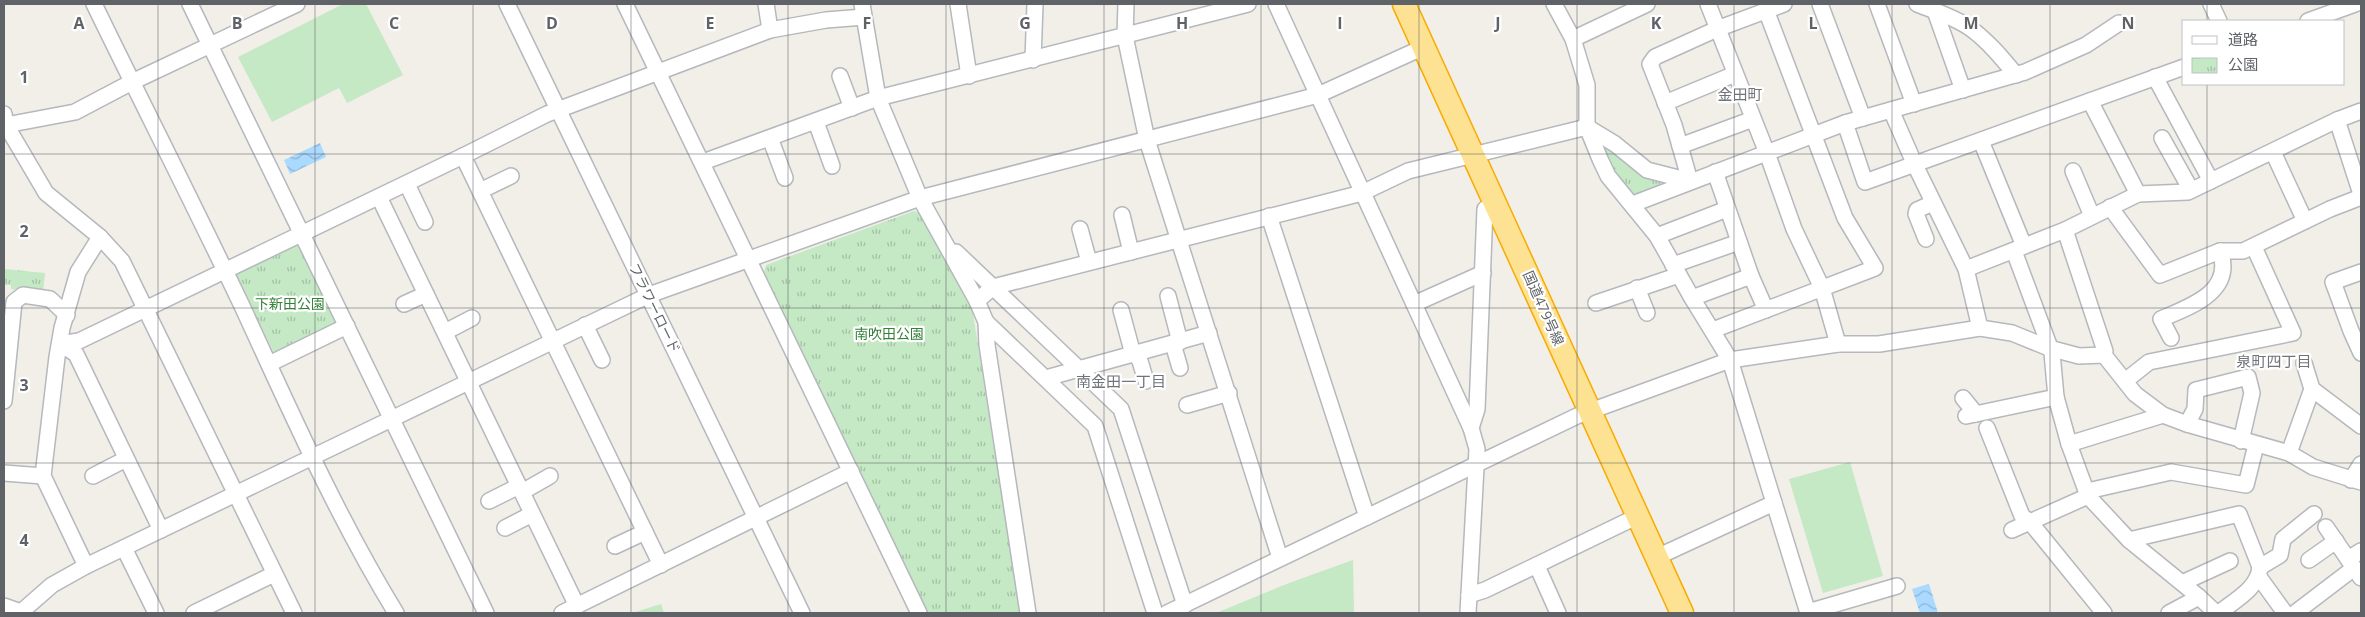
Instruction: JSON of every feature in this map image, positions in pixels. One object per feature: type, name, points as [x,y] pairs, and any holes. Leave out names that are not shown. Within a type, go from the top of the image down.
[{"type":"highway","name":"国道479号線","points":[[1404,4],[1682,613]]},
{"type":"street","points":[[94,4],[224,270],[312,456],[372,575],[396,613]]},
{"type":"street","points":[[190,4],[300,235],[347,326],[486,613]]},
{"type":"street","name":"フラワーロード","points":[[507,4],[802,613]]},
{"type":"street","points":[[626,4],[920,613]]},
{"type":"street","points":[[766,4],[770,30]]},
{"type":"street","points":[[958,4],[969,76]]},
{"type":"street","points":[[1033,60],[1034,4]]},
{"type":"street","points":[[1126,4],[1126,36],[1147,140],[1280,558]]},
{"type":"street","points":[[703,162],[878,98],[1248,4]]},
{"type":"street","points":[[1276,4],[1471,428],[1477,449],[1468,613]]},
{"type":"street","points":[[1554,4],[1573,39],[1587,85],[1587,127],[1608,176],[1633,204],[1657,236],[1730,360],[1808,613],[1897,586]]},
{"type":"street","points":[[1573,39],[1647,4]]},
{"type":"street","points":[[1708,4],[1767,153],[1794,229],[1822,288],[1838,344]]},
{"type":"street","points":[[1690,182],[1680,146],[1650,64],[1655,56],[1717,29],[1784,4]]},
{"type":"street","points":[[1820,4],[1863,118]]},
{"type":"street","points":[[1877,4],[1914,104]]},
{"type":"street","points":[[1917,4],[1970,28],[1998,53],[2016,75]]},
{"type":"street","points":[[2212,4],[2219,20]]},
{"type":"street","points":[[2311,20],[2355,4]]},
{"type":"street","points":[[291,5],[132,82],[75,112],[5,120],[46,193],[100,237],[122,260],[294,613]]},
{"type":"street","points":[[60,344],[78,342],[224,270],[407,184],[508,132],[559,110],[770,30],[826,20],[863,10],[878,98],[920,198],[947,244],[986,322],[987,344],[1028,613]]},
{"type":"street","points":[[1713,330],[1875,268],[1845,218],[1766,10]]},
{"type":"street","points":[[1935,12],[1964,90]]},
{"type":"street","points":[[1633,204],[1845,124],[2016,75],[2086,45],[2119,23]]},
{"type":"street","points":[[4,606],[20,613],[52,585],[86,566],[649,295],[920,198],[1318,95],[1424,47]]},
{"type":"street","points":[[1845,124],[1865,182],[2182,68]]},
{"type":"street","points":[[1665,102],[1735,74]]},
{"type":"street","points":[[840,76],[852,108]]},
{"type":"street","points":[[2155,77],[2210,181]]},
{"type":"street","points":[[2090,101],[2138,194]]},
{"type":"street","points":[[1891,110],[1915,165],[1966,269],[1980,328]]},
{"type":"street","points":[[1966,269],[2066,230],[2138,194],[2191,190],[2337,120],[2361,111]]},
{"type":"street","points":[[1680,146],[1753,119]]},
{"type":"street","points":[[2110,207],[2160,275],[2220,251],[2243,251],[2361,195],[2337,120]]},
{"type":"street","points":[[816,122],[832,166]]},
{"type":"street","points":[[977,301],[993,287],[1362,192],[1408,171],[1587,127],[1615,144],[1647,170],[1690,182]]},
{"type":"street","points":[[770,138],[785,178]]},
{"type":"street","points":[[2162,138],[2191,190]]},
{"type":"street","points":[[1981,141],[2019,249],[2052,353],[2056,397],[2069,444],[2088,496],[2129,540],[2217,613],[2253,586],[2260,572],[2280,555],[2283,540],[2314,514]]},
{"type":"street","points":[[2273,152],[2305,221]]},
{"type":"street","points":[[464,156],[661,565]]},
{"type":"street","points":[[2073,171],[2092,216]]},
{"type":"street","points":[[1715,172],[1751,276],[1766,310]]},
{"type":"street","points":[[480,191],[511,176]]},
{"type":"street","points":[[407,184],[425,222]]},
{"type":"street","points":[[379,197],[577,606]]},
{"type":"street","points":[[1471,428],[1477,409],[1485,210],[1495,202]]},
{"type":"street","points":[[1926,239],[1916,214],[1917,210],[1933,203]]},
{"type":"street","points":[[1657,236],[1727,208]]},
{"type":"street","points":[[1122,215],[1131,252]]},
{"type":"street","points":[[1268,216],[1367,517]]},
{"type":"street","points":[[1080,229],[1089,262]]},
{"type":"street","points":[[2066,230],[2105,351],[2104,355],[2134,394],[2163,415],[2187,424],[2289,454],[2313,467],[2356,481],[2361,464]]},
{"type":"street","points":[[86,566],[43,476],[60,344],[78,272],[100,237]]},
{"type":"street","points":[[1596,303],[1637,288],[1739,242]]},
{"type":"street","points":[[947,244],[1080,368],[1121,409],[1185,605]]},
{"type":"street","points":[[2124,381],[2149,362],[2293,333],[2254,246]]},
{"type":"street","points":[[2171,338],[2161,320],[2203,301],[2221,276],[2224,263],[2220,251]]},
{"type":"street","points":[[1414,304],[1483,272]]},
{"type":"street","points":[[2361,272],[2333,282],[2356,330],[2361,353]]},
{"type":"street","points":[[1692,298],[1751,276]]},
{"type":"street","points":[[1637,288],[1647,313]]},
{"type":"street","points":[[404,304],[426,294]]},
{"type":"street","points":[[4,401],[14,302],[23,296],[50,299],[67,315]]},
{"type":"street","points":[[1168,296],[1180,368]]},
{"type":"street","points":[[1121,310],[1146,381]]},
{"type":"street","points":[[445,332],[472,318]]},
{"type":"street","points":[[986,322],[1095,426],[1155,613]]},
{"type":"street","points":[[585,325],[602,360]]},
{"type":"street","points":[[269,364],[347,326]]},
{"type":"street","points":[[1167,613],[1590,411],[1730,360],[1838,344],[1879,344],[1980,328],[2012,333],[2049,348],[2078,356],[2104,355]]},
{"type":"street","points":[[1046,378],[1209,333]]},
{"type":"street","points":[[60,344],[76,354],[161,530]]},
{"type":"street","points":[[2289,454],[2312,389],[2304,362]]},
{"type":"street","points":[[2187,424],[2195,409],[2196,390],[2248,377],[2252,393],[2242,440]]},
{"type":"street","points":[[2312,389],[2361,426]]},
{"type":"street","points":[[1187,406],[1229,393]]},
{"type":"street","points":[[1964,398],[1971,415],[2056,397]]},
{"type":"street","points":[[2069,444],[2163,415]]},
{"type":"street","points":[[1987,428],[2022,516],[2030,522],[2104,613]]},
{"type":"street","points":[[2012,530],[2088,496],[2092,490],[2171,472],[2246,485],[2256,445]]},
{"type":"street","points":[[92,476],[126,459]]},
{"type":"street","points":[[562,613],[850,471]]},
{"type":"street","points":[[4,473],[43,476]]},
{"type":"street","points":[[489,501],[550,476]]},
{"type":"street","points":[[1657,557],[1774,503]]},
{"type":"street","points":[[505,528],[532,514]]},
{"type":"street","points":[[2129,540],[2239,514],[2260,572],[2285,613]]},
{"type":"street","points":[[1469,595],[1536,566],[1638,516]]},
{"type":"street","points":[[2326,528],[2355,568]]},
{"type":"street","points":[[615,546],[645,532]]},
{"type":"street","points":[[2309,560],[2336,541]]},
{"type":"street","points":[[124,548],[156,613]]},
{"type":"street","points":[[2295,613],[2355,568],[2361,550]]},
{"type":"street","points":[[2182,583],[2230,561]]},
{"type":"street","points":[[1536,566],[1558,613]]},
{"type":"street","points":[[199,612],[274,574]]},
{"type":"street","points":[[2169,613],[2199,597]]},
{"type":"green space","points":[[343,4],[366,4],[403,75],[347,103],[339,88],[272,122],[238,57]]},
{"type":"green space","points":[[1600,139],[1673,182],[1635,196],[1614,173]]},
{"type":"green space","name":"南吹田公園","points":[[914,211],[921,213],[972,307],[1020,613],[928,613],[764,272],[766,265]]},
{"type":"green space","name":"下新田公園","points":[[294,242],[301,243],[338,321],[337,327],[278,355],[274,353],[236,274],[238,269]]},
{"type":"green space","points":[[4,269],[45,273],[43,292],[11,289],[11,285],[4,285]]},
{"type":"green space","points":[[1850,462],[1883,576],[1823,593],[1789,479]]},
{"type":"green space","points":[[1353,560],[1354,613],[1216,613],[1289,583]]},
{"type":"green space","points":[[661,604],[664,613],[632,613]]},
{"type":"water","points":[[320,143],[326,157],[290,174],[284,160]]},
{"type":"water","points":[[1929,584],[1938,613],[1920,613],[1912,589]]},
{"type":"district","name":"金田町","points":[[1740,94]]},
{"type":"district","name":"泉町四丁目","points":[[2274,361]]},
{"type":"district","name":"南金田一丁目","points":[[1121,381]]}]
